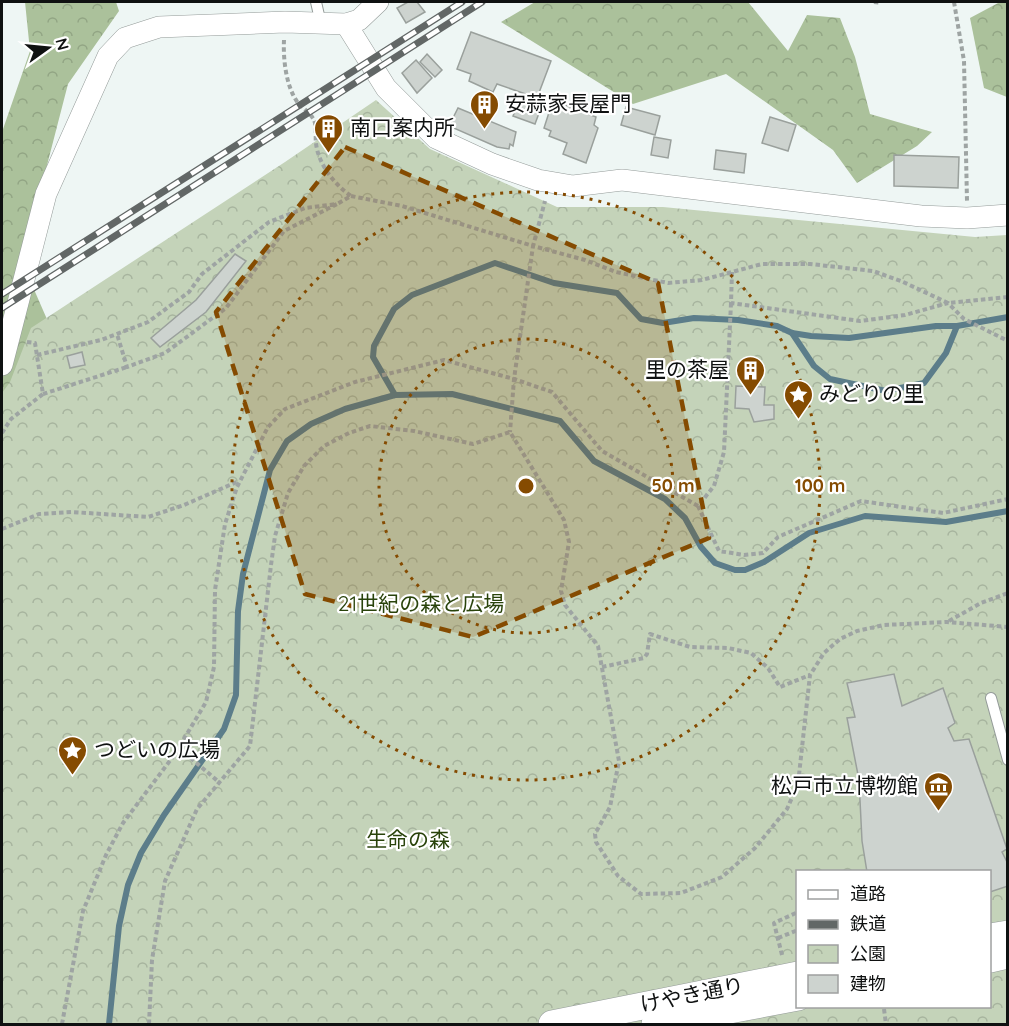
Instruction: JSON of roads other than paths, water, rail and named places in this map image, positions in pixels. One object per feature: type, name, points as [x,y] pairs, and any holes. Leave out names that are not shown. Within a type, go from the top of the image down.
[{"type":"street","points":[[2,365],[46,194],[108,56],[116,46],[134,34],[159,27],[285,22],[346,24],[359,20],[378,2]]},
{"type":"street","points":[[346,24],[386,88],[436,138],[492,164],[550,182],[573,186],[622,180],[893,214],[967,218],[1008,215]]},
{"type":"street","points":[[991,937],[1008,934]]},
{"type":"street","points":[[991,959],[1008,956]]},
{"type":"street","name":"けやき通り","points":[[552,1024],[791,967]]},
{"type":"street","name":"けやき通り","points":[[655,1024],[796,997]]},
{"type":"lane","points":[[316,2],[321,24]]},
{"type":"lane","points":[[991,698],[1008,760]]},
{"type":"waterway","points":[[395,395],[373,357],[374,346],[394,309],[412,295],[495,263],[554,283],[617,293],[641,319],[663,323],[694,318],[738,320],[777,326],[792,333],[849,338],[936,326],[957,326],[1008,317]]},
{"type":"waterway","points":[[792,333],[814,366],[830,379],[886,391],[924,383],[946,353],[957,326]]},
{"type":"waterway","points":[[109,1024],[119,926],[128,885],[141,853],[164,815],[224,729],[236,695],[238,611],[243,574],[270,470],[287,441],[311,424],[345,409],[395,395],[452,394],[560,421],[594,461],[665,499],[685,518],[701,547],[715,563],[735,570],[745,570],[764,562],[809,533],[865,516],[946,522],[1008,511]]},
{"type":"railway","points":[[2,294],[462,2]]},
{"type":"railway","points":[[2,308],[482,2]]},
{"type":"place","name":"安蒜家長屋門","points":[[484,130]]},
{"type":"place","name":"南口案内所","points":[[329,154]]},
{"type":"place","name":"里の茶屋","points":[[750,396]]},
{"type":"place","name":"みどりの里","points":[[798,420]]},
{"type":"place","name":"つどいの広場","points":[[73,776]]},
{"type":"place","name":"松戸市立博物館","points":[[939,812]]},
{"type":"park label","name":"21世紀の森と広場","points":[[421,604]]},
{"type":"park label","name":"生命の森","points":[[408,840]]}]
